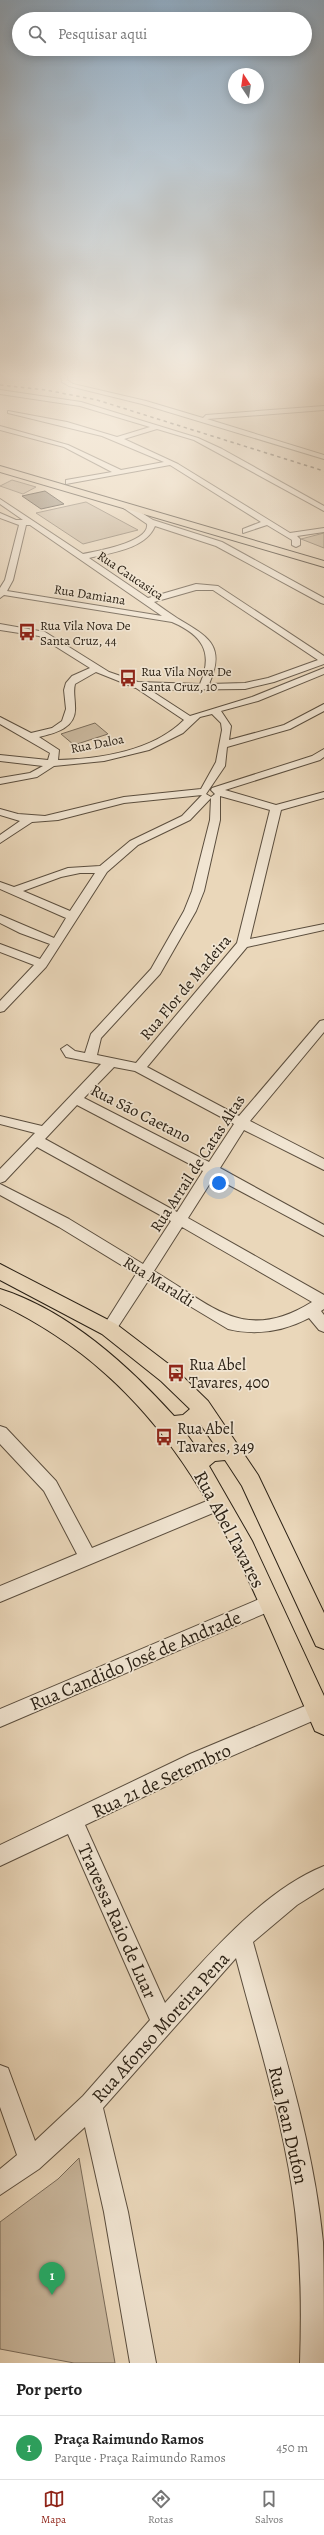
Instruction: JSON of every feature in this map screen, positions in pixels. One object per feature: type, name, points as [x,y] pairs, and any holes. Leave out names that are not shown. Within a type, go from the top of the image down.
[{"type":"main road","points":[[57,486],[324,564]]},
{"type":"main road","points":[[84,486],[324,553]]},
{"type":"main road","points":[[232,550],[228,543],[233,538]]},
{"type":"main road","points":[[0,1271],[110,1329],[168,1375],[201,1407],[232,1451],[266,1512],[324,1638]]},
{"type":"main road","name":"Rua Abel Tavares","points":[[0,1296],[60,1328],[104,1360],[137,1389],[168,1425],[195,1464],[219,1504],[322,1713]]},
{"type":"main road","points":[[168,1425],[178,1425],[190,1421],[198,1415],[201,1407]]},
{"type":"main road","points":[[195,1464],[210,1453],[232,1451]]},
{"type":"street","points":[[207,486],[266,523],[290,535],[296,539],[296,545]]},
{"type":"street","points":[[284,486],[324,509]]},
{"type":"street","name":"Rua Caucasica","points":[[0,501],[36,523],[82,557],[148,600],[174,620]]},
{"type":"street","points":[[126,507],[150,522],[219,544],[232,550],[324,601]]},
{"type":"street","points":[[0,515],[14,522],[36,523]]},
{"type":"street","points":[[82,557],[141,540],[150,533],[152,525],[150,522]]},
{"type":"street","points":[[1,593],[9,580],[22,523]]},
{"type":"street","points":[[246,531],[266,523]]},
{"type":"street","points":[[191,526],[219,544]]},
{"type":"street","points":[[290,535],[324,530]]},
{"type":"street","points":[[148,600],[196,587],[215,588],[324,660]]},
{"type":"street","name":"Rua Damiana","points":[[1,593],[174,620]]},
{"type":"street","points":[[174,620],[199,632],[208,644],[211,669],[204,687]]},
{"type":"street","points":[[0,627],[24,629],[47,636],[95,669],[116,679],[136,685],[204,687],[257,683],[324,660]]},
{"type":"street","points":[[30,736],[48,732],[68,722],[72,713],[69,694],[70,684],[75,679],[95,669]]},
{"type":"street","name":"Rua Daloa","points":[[0,758],[50,763],[97,759],[148,745],[171,736],[190,720],[213,710],[255,699],[324,671]]},
{"type":"street","points":[[136,685],[190,720]]},
{"type":"street","points":[[223,745],[287,727],[324,707]]},
{"type":"street","points":[[90,1058],[95,1037],[152,976],[190,911],[198,891],[215,820],[211,793],[228,728],[224,720],[213,710]]},
{"type":"street","points":[[0,720],[53,749],[54,756],[50,763],[36,774],[0,781]]},
{"type":"street","points":[[0,812],[30,819],[63,817],[113,802],[211,793],[316,758],[324,752]]},
{"type":"street","points":[[211,793],[276,808],[324,795]]},
{"type":"street","points":[[0,1008],[42,964],[57,943],[90,887],[103,870],[134,843],[186,818],[211,793]]},
{"type":"street","name":"Rua Flor de Madeira","points":[[139,1068],[243,944],[276,808]]},
{"type":"street","points":[[0,840],[30,819]]},
{"type":"street","points":[[13,891],[71,869],[82,868],[103,870]]},
{"type":"street","points":[[0,885],[72,916]]},
{"type":"street","points":[[0,918],[24,931],[57,943]]},
{"type":"street","points":[[243,944],[324,927]]},
{"type":"street","points":[[0,948],[42,964]]},
{"type":"street","name":"Rua Arrail de Catas Altas","points":[[110,1329],[210,1169],[242,1122],[324,1024]]},
{"type":"street","points":[[67,1049],[71,1054],[112,1061],[139,1068],[191,1097],[324,1165]]},
{"type":"street","points":[[0,1178],[112,1061]]},
{"type":"street","name":"Rua São Caetano","points":[[76,1099],[180,1152],[324,1230]]},
{"type":"street","points":[[0,1120],[41,1136],[179,1220],[260,1264],[320,1305],[324,1326]]},
{"type":"street","name":"Rua Maraldi","points":[[0,1189],[146,1273],[203,1308],[242,1328],[268,1327],[320,1305]]},
{"type":"street","points":[[0,1434],[50,1486],[88,1557]]},
{"type":"street","points":[[0,1594],[219,1504]]},
{"type":"street","name":"Rua Candido José de Andrade","points":[[0,1718],[269,1603]]},
{"type":"street","name":"Rua 21 de Setembro","points":[[0,1856],[197,1761],[322,1713]]},
{"type":"street","name":"Travessa Raio de Luar","points":[[73,1822],[162,2022]]},
{"type":"street","name":"Rua Afonso Moreira Pena","points":[[0,2183],[31,2161],[91,2104],[162,2022],[240,1938],[310,1884],[324,1876]]},
{"type":"street","name":"Rua Jean Dufon","points":[[240,1938],[287,2107],[301,2172],[309,2224],[314,2294],[313,2363]]},
{"type":"street","points":[[0,2076],[31,2161]]},
{"type":"street","points":[[91,2104],[116,2212],[143,2363]]},
{"type":"shaded area","points":[[1,486],[36,487],[23,494]]},
{"type":"shaded area","points":[[86,502],[138,530],[83,544],[36,513]]},
{"type":"shaded area","points":[[324,533],[324,548],[301,539]]},
{"type":"shaded area","points":[[95,723],[108,734],[74,745],[61,734]]},
{"type":"shaded area","points":[[79,2158],[115,2363],[74,2363],[0,2349],[0,2222],[58,2179]]},
{"type":"building","points":[[45,491],[64,504],[41,509],[22,496]]},
{"type":"place","name":"Rua Vila Nova De Santa Cruz, 44","points":[[27,632]]},
{"type":"place","name":"Rua Vila Nova De Santa Cruz, 10","points":[[128,678]]},
{"type":"place","name":"Rua Abel Tavares, 400","points":[[176,1373]]},
{"type":"place","name":"Rua Abel Tavares, 349","points":[[164,1437]]},
{"type":"place","name":"Praça Raimundo Ramos","points":[[52,2295]]}]
